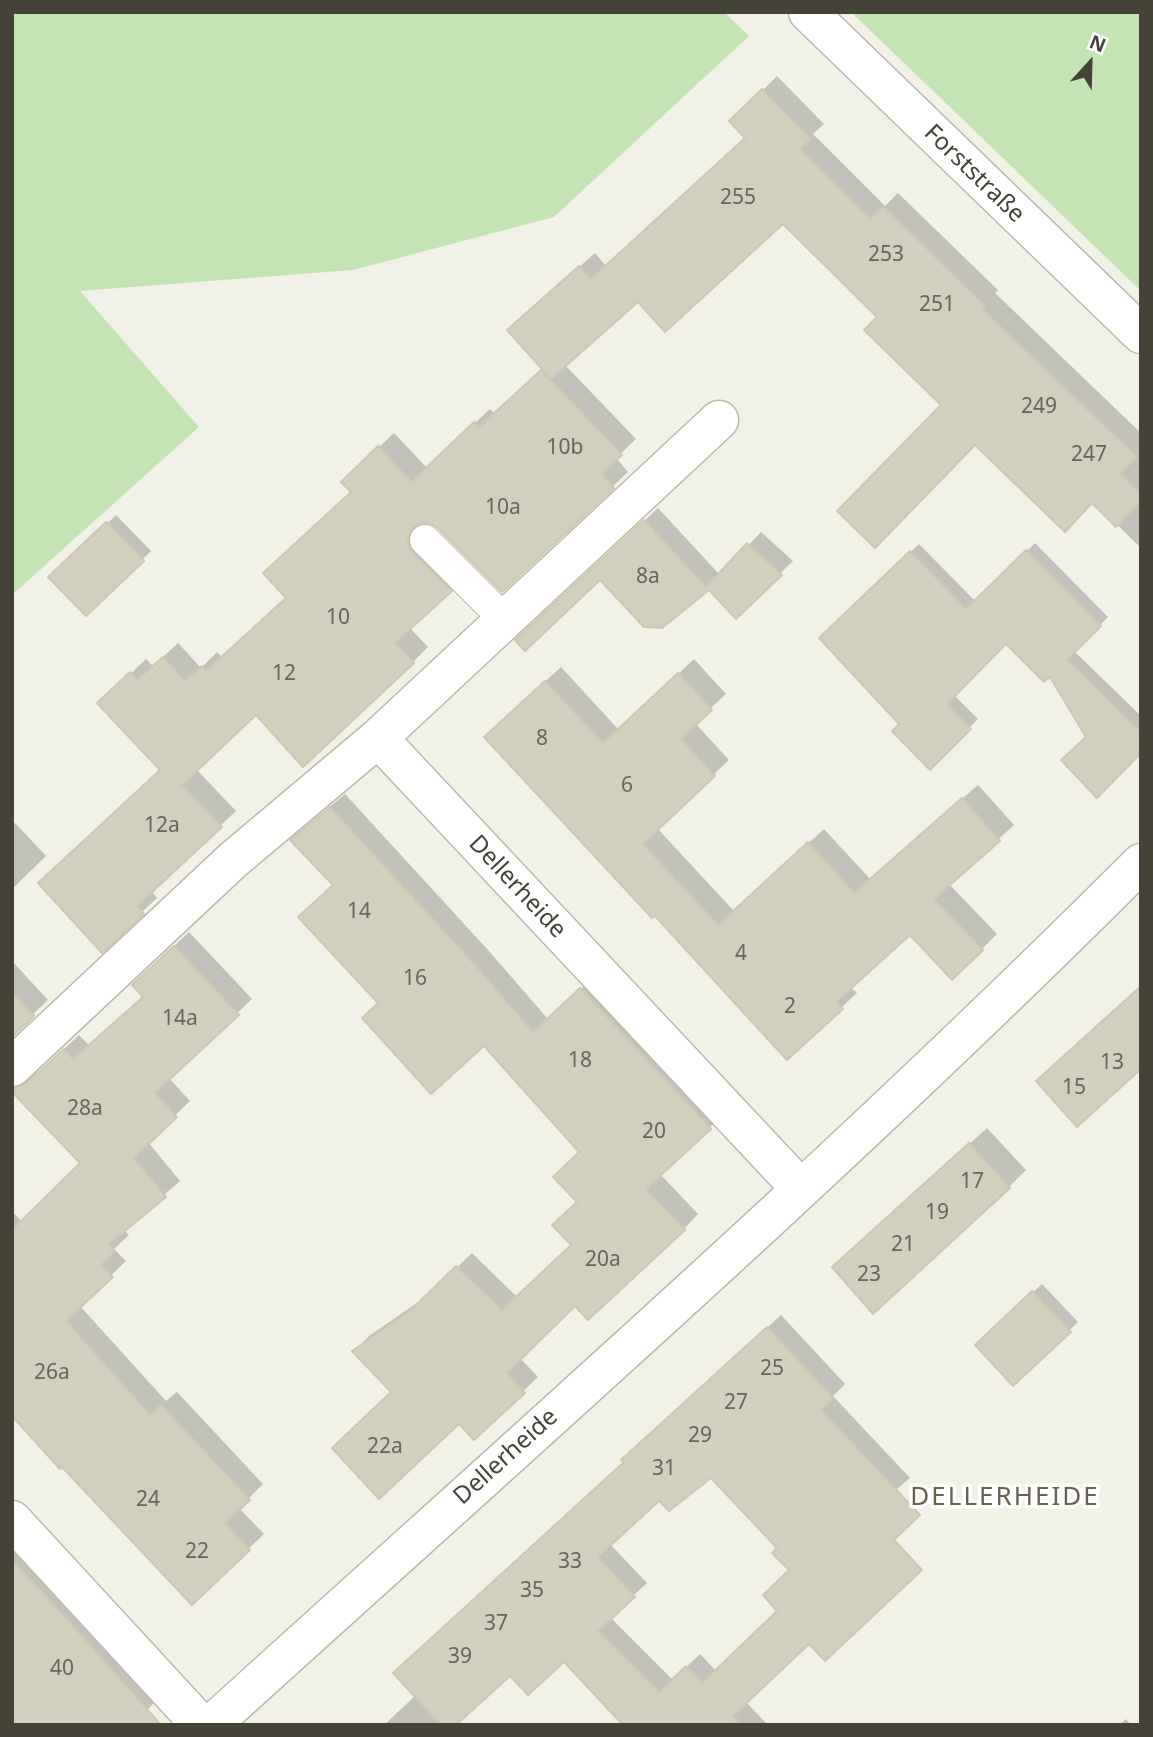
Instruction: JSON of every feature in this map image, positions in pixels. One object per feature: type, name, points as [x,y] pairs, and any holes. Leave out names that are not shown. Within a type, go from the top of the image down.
[{"type":"street","name":"Forststraße","points":[[808,12],[1141,334]]},
{"type":"street","points":[[12,1067],[233,860],[379,738],[719,420]]},
{"type":"street","name":"Dellerheide","points":[[379,738],[800,1188]]},
{"type":"street","name":"Dellerheide","points":[[211,1725],[800,1188],[1050,954],[1141,863]]},
{"type":"street","points":[[12,1520],[201,1725]]},
{"type":"lane","points":[[425,540],[505,620]]},
{"type":"green space","points":[[12,12],[724,12],[749,36],[554,217],[353,270],[80,291],[199,427],[12,595]]},
{"type":"green space","points":[[851,12],[1141,12],[1141,291]]},
{"type":"building","points":[[762,89],[811,139],[800,149],[870,219],[883,206],[985,306],[982,309],[1137,457],[1120,474],[1141,494],[1141,501],[1116,527],[1092,503],[1065,532],[975,445],[875,548],[837,511],[941,405],[864,330],[877,317],[783,224],[665,332],[638,302],[551,379],[507,330],[579,266],[591,279],[745,138],[729,121]]},
{"type":"building","points":[[541,370],[622,455],[602,474],[614,488],[502,592],[437,527],[420,523],[413,527],[408,536],[408,545],[412,552],[452,591],[395,643],[414,663],[303,767],[256,715],[182,785],[222,827],[137,906],[144,914],[102,953],[38,883],[160,770],[97,703],[130,672],[137,680],[163,657],[185,681],[202,666],[206,671],[286,598],[263,573],[351,492],[341,482],[378,446],[411,482],[474,422],[479,427]]},
{"type":"building","points":[[644,520],[706,587],[747,543],[782,575],[736,619],[709,590],[662,628],[644,627],[600,580],[525,651],[515,640]]},
{"type":"building","points":[[106,522],[144,561],[86,616],[48,577]]},
{"type":"building","points":[[1026,550],[1101,626],[1067,660],[1141,732],[1141,753],[1097,798],[1061,760],[1086,737],[1050,677],[1044,682],[1006,644],[947,704],[971,729],[930,770],[892,731],[899,724],[819,638],[910,551],[966,609]]},
{"type":"building","points":[[678,673],[712,710],[681,739],[715,776],[643,844],[718,925],[808,842],[854,893],[962,798],[1000,841],[934,899],[983,950],[952,980],[910,935],[836,1002],[843,1009],[787,1060],[655,916],[652,918],[484,737],[545,681],[603,743]]},
{"type":"building","points":[[330,807],[533,1032],[580,988],[711,1129],[646,1189],[685,1230],[588,1320],[575,1306],[507,1373],[525,1393],[474,1440],[459,1424],[379,1499],[332,1448],[391,1392],[352,1351],[411,1310],[456,1266],[502,1310],[571,1245],[552,1225],[577,1202],[553,1177],[579,1152],[484,1046],[431,1094],[362,1018],[378,1003],[298,917],[333,885],[290,840]]},
{"type":"building","points":[[174,946],[239,1015],[155,1093],[177,1117],[134,1158],[166,1197],[109,1244],[115,1251],[101,1265],[113,1277],[66,1321],[150,1415],[161,1405],[250,1500],[225,1523],[250,1550],[192,1605],[12,1416],[12,1230],[80,1163],[12,1092],[12,1088],[27,1083],[64,1049],[73,1059],[143,997],[132,985]]},
{"type":"building","points":[[1141,986],[1141,1069],[1077,1127],[1036,1081]]},
{"type":"building","points":[[12,992],[34,1016],[12,1037]]},
{"type":"building","points":[[969,1143],[1010,1188],[873,1314],[832,1267]]},
{"type":"building","points":[[1032,1291],[1071,1332],[1013,1386],[975,1345]]},
{"type":"building","points":[[767,1327],[833,1398],[821,1410],[920,1515],[894,1540],[922,1570],[825,1661],[809,1644],[733,1716],[741,1725],[623,1725],[564,1662],[528,1695],[510,1676],[456,1725],[441,1725],[393,1673],[624,1462],[621,1460]],"holes":[[[711,1478],[777,1548],[772,1553],[789,1570],[763,1595],[777,1611],[702,1683],[686,1666],[659,1692],[598,1631],[635,1597],[598,1557],[659,1501],[669,1511]]]},
{"type":"building","points":[[12,1560],[63,1615],[161,1725],[12,1725]]},
{"type":"district","name":"DELLERHEIDE","points":[[1005,1498]]}]
